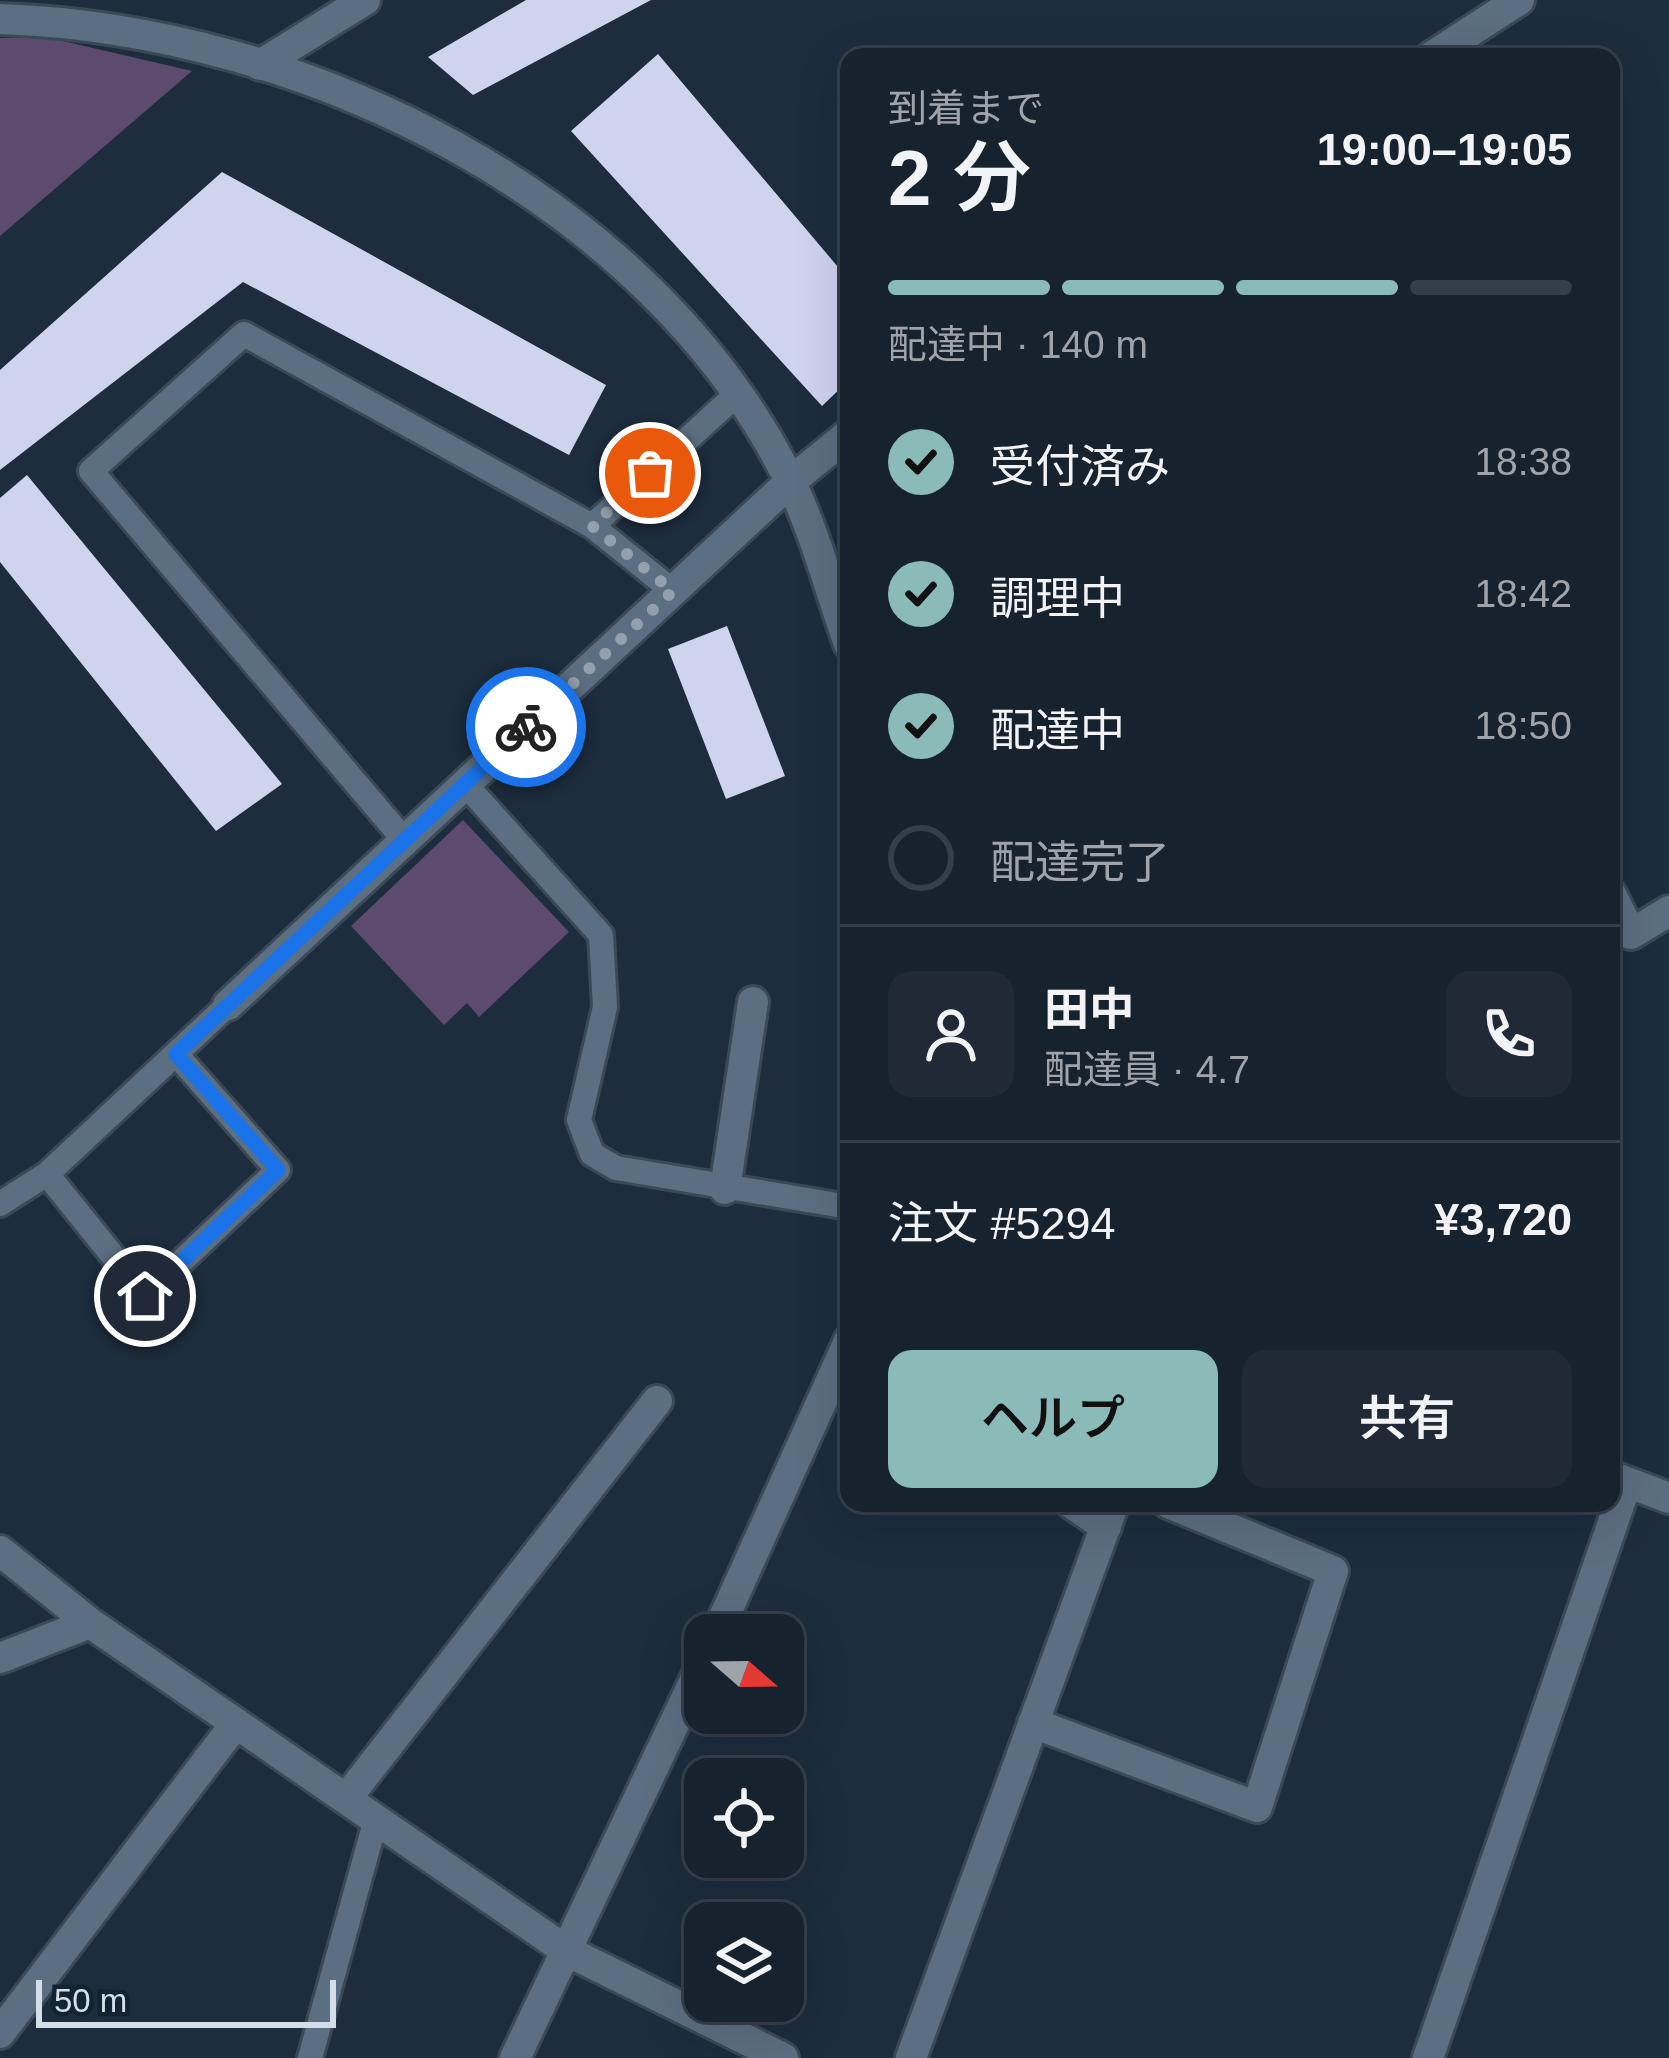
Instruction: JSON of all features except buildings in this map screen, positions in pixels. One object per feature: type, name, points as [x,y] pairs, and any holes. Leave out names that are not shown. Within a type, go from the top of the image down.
[{"type":"street","points":[[124,0],[140,33]]},
{"type":"street","points":[[260,65],[365,0]]},
{"type":"street","points":[[1445,48],[1519,0]]},
{"type":"street","points":[[0,19],[62,21],[140,33],[327,82],[417,126],[571,221],[634,274],[736,395],[790,482],[840,619]]},
{"type":"street","points":[[228,1005],[790,482],[840,441]]},
{"type":"street","points":[[1620,912],[1631,934],[1669,911]]},
{"type":"street","points":[[725,1189],[754,1002]]},
{"type":"street","points":[[726,1614],[840,1364]]},
{"type":"street","points":[[346,1799],[657,1400]]},
{"type":"street","points":[[1620,1479],[1669,1498]]},
{"type":"street","points":[[1034,1724],[1257,1807],[1333,1570],[1190,1512]]},
{"type":"street","points":[[1428,2058],[1608,1512]]},
{"type":"street","points":[[911,2058],[1110,1515]]},
{"type":"street","points":[[0,1551],[90,1623],[567,1952],[783,2058]]},
{"type":"street","points":[[0,1658],[90,1623]]},
{"type":"street","points":[[514,2058],[684,1704]]},
{"type":"street","points":[[0,2033],[236,1723]]},
{"type":"lane","points":[[405,841],[92,471],[244,334],[592,526],[673,591]]},
{"type":"lane","points":[[592,526],[736,395]]},
{"type":"lane","points":[[465,784],[602,935],[604,1006],[579,1120],[592,1154],[616,1168],[840,1206]]},
{"type":"lane","points":[[0,1204],[47,1174],[228,1005]]},
{"type":"lane","points":[[47,1174],[145,1296],[278,1170],[176,1054]]},
{"type":"lane","points":[[310,2058],[376,1820]]},
{"type":"shaded area","points":[[0,38],[50,38],[192,71],[0,236]]},
{"type":"shaded area","points":[[463,820],[569,932],[479,1017],[467,1003],[444,1025],[351,926]]},
{"type":"way so far","points":[[526,727],[673,591],[592,526],[650,473]]},
{"type":"route","points":[[145,1296],[278,1170],[176,1054],[526,727]]}]
